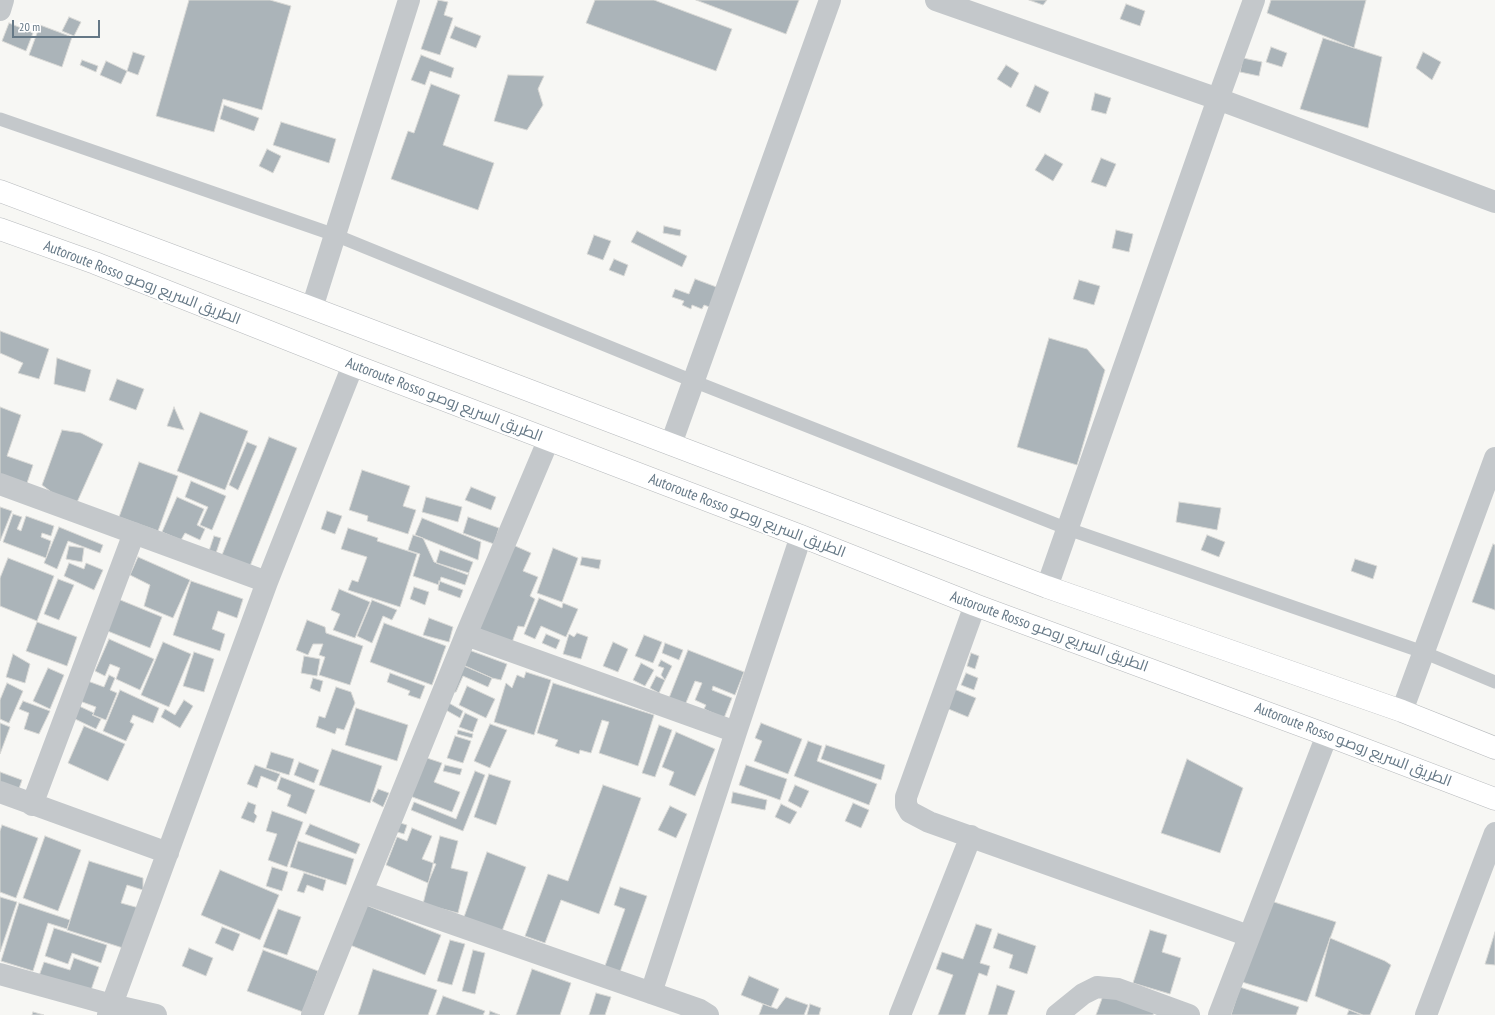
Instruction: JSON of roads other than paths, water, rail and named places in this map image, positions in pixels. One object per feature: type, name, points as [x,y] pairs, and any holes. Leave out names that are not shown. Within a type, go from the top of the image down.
[{"type":"highway","points":[[0,191],[1048,587],[1402,711],[1495,748]]},
{"type":"highway","name":"Autoroute Rosso الطريق السريع روصو","points":[[0,229],[95,263],[548,441],[801,536],[975,604],[1327,734],[1495,799]]},
{"type":"street","points":[[0,10],[3,0]]},
{"type":"street","points":[[312,308],[409,0]]},
{"type":"street","points":[[671,444],[830,0]]},
{"type":"street","points":[[936,0],[1218,99],[1495,202]]},
{"type":"street","points":[[1048,587],[1254,0]]},
{"type":"street","points":[[110,1010],[267,582],[353,365]]},
{"type":"street","points":[[312,1015],[466,634],[548,441]]},
{"type":"street","points":[[1402,711],[1495,458]]},
{"type":"street","points":[[0,484],[267,582]]},
{"type":"street","points":[[32,805],[134,533]]},
{"type":"street","points":[[651,993],[801,536]]},
{"type":"street","points":[[975,604],[906,797],[906,805],[910,812],[929,822],[1249,936]]},
{"type":"street","points":[[466,634],[736,732]]},
{"type":"street","points":[[1219,1015],[1327,734]]},
{"type":"street","points":[[0,792],[32,805],[168,853]]},
{"type":"street","points":[[1426,1015],[1495,833]]},
{"type":"street","points":[[900,1015],[971,836]]},
{"type":"street","points":[[362,892],[700,1010],[708,1015]]},
{"type":"street","points":[[0,974],[110,1010],[156,1015]]},
{"type":"street","points":[[1057,1015],[1083,994],[1097,987],[1118,989],[1189,1015]]},
{"type":"lane","points":[[0,119],[335,235],[693,381],[1068,529],[1423,652],[1495,682]]}]
